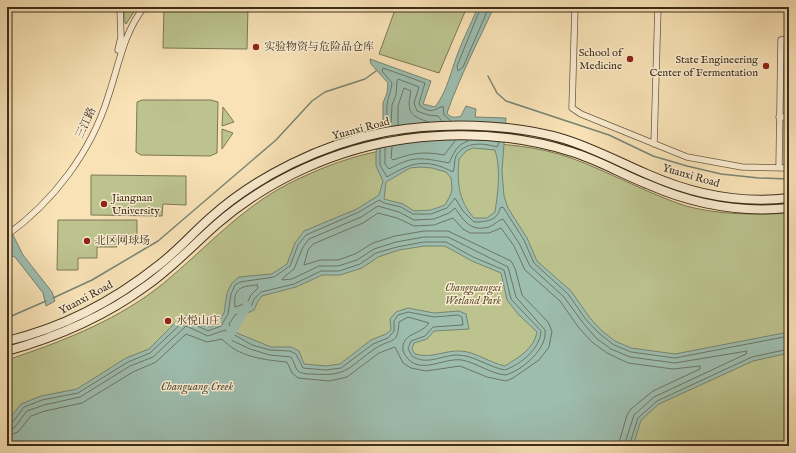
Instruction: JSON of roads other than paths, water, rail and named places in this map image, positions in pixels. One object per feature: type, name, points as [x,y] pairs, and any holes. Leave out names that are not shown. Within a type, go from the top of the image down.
[{"type":"main road","name":"Yuanxi Road","points":[[7,341],[42,331],[70,319],[114,296],[160,264],[210,218],[262,180],[280,169],[311,156],[384,132],[458,126],[509,129],[564,139],[589,148],[655,178],[695,191],[748,200],[789,198]]},
{"type":"main road","name":"Yuanxi Road","points":[[7,351],[35,344],[102,315],[133,295],[167,270],[215,225],[247,201],[271,186],[310,166],[361,149],[405,139],[474,135],[534,142],[574,152],[667,192],[695,201],[748,209],[789,208]]},
{"type":"street","points":[[116,66],[120,37],[120,7]]},
{"type":"street","name":"三江路","points":[[7,235],[54,192],[83,152],[100,120],[109,97],[116,66],[125,40],[144,7]]},
{"type":"street","points":[[575,7],[572,108],[581,114],[687,157],[712,163],[742,167],[789,168]]},
{"type":"street","points":[[654,144],[658,7]]},
{"type":"street","points":[[779,167],[781,40],[789,39]]},
{"type":"street","points":[[779,117],[789,117]]},
{"type":"water","name":"Changuang Creek","points":[[478,7],[494,7],[463,72],[447,113],[453,117],[461,116],[466,106],[476,109],[475,117],[506,118],[502,171],[504,196],[508,208],[527,238],[537,261],[571,291],[590,318],[602,331],[615,341],[631,348],[675,354],[789,332],[789,353],[753,361],[659,404],[641,420],[633,446],[407,446],[367,444],[300,446],[7,446],[7,422],[21,404],[41,396],[77,389],[126,358],[149,349],[178,320],[186,315],[209,327],[217,324],[224,313],[227,293],[232,283],[239,277],[272,274],[287,264],[295,243],[304,231],[357,209],[379,195],[383,181],[376,166],[378,127],[383,122],[383,103],[387,93],[388,83],[371,64],[370,59],[431,81],[423,104],[435,107],[444,92],[459,50]],"holes":[[[473,148],[495,150],[497,157],[498,181],[495,212],[487,218],[474,218],[465,204],[460,190],[458,175],[459,159],[466,151]],[[410,168],[432,168],[446,172],[451,178],[452,188],[451,194],[445,205],[431,210],[414,211],[403,204],[384,199],[386,182]],[[424,246],[445,246],[472,261],[501,273],[507,300],[518,314],[537,332],[533,343],[525,352],[505,366],[494,363],[472,353],[461,351],[427,356],[415,354],[412,349],[414,343],[427,339],[434,331],[469,329],[466,314],[459,311],[434,313],[408,308],[396,312],[390,319],[391,330],[386,334],[371,340],[340,364],[326,366],[304,364],[299,351],[291,347],[271,347],[237,333],[233,324],[237,318],[254,310],[262,296],[296,287],[322,275],[340,275],[362,268],[378,257],[399,250]]]},
{"type":"water","points":[[7,223],[23,255],[52,292],[55,301],[46,306],[43,293],[15,257],[7,254]]},
{"type":"waterway","points":[[53,298],[92,280],[158,241],[276,140],[312,101],[325,92],[365,79],[376,71]]},
{"type":"waterway","points":[[488,76],[497,93],[506,101],[609,135],[653,156],[721,174],[759,178],[789,179]]},
{"type":"waterway","points":[[7,318],[46,301]]},
{"type":"waterway","points":[[228,338],[247,306]]},
{"type":"place","name":"实验物资与危险品仓库","points":[[256,47]]},
{"type":"place","name":"School of Medicine","points":[[630,59]]},
{"type":"place","name":"State Engineering Center of Fermentation","points":[[766,66]]},
{"type":"place","name":"Jiangnan University","points":[[104,204]]},
{"type":"place","name":"北区网球场","points":[[87,241]]},
{"type":"place","name":"水悦山庄","points":[[168,321]]},
{"type":"park label","name":"Changguangxi Wetland Park","points":[[473,294]]}]
